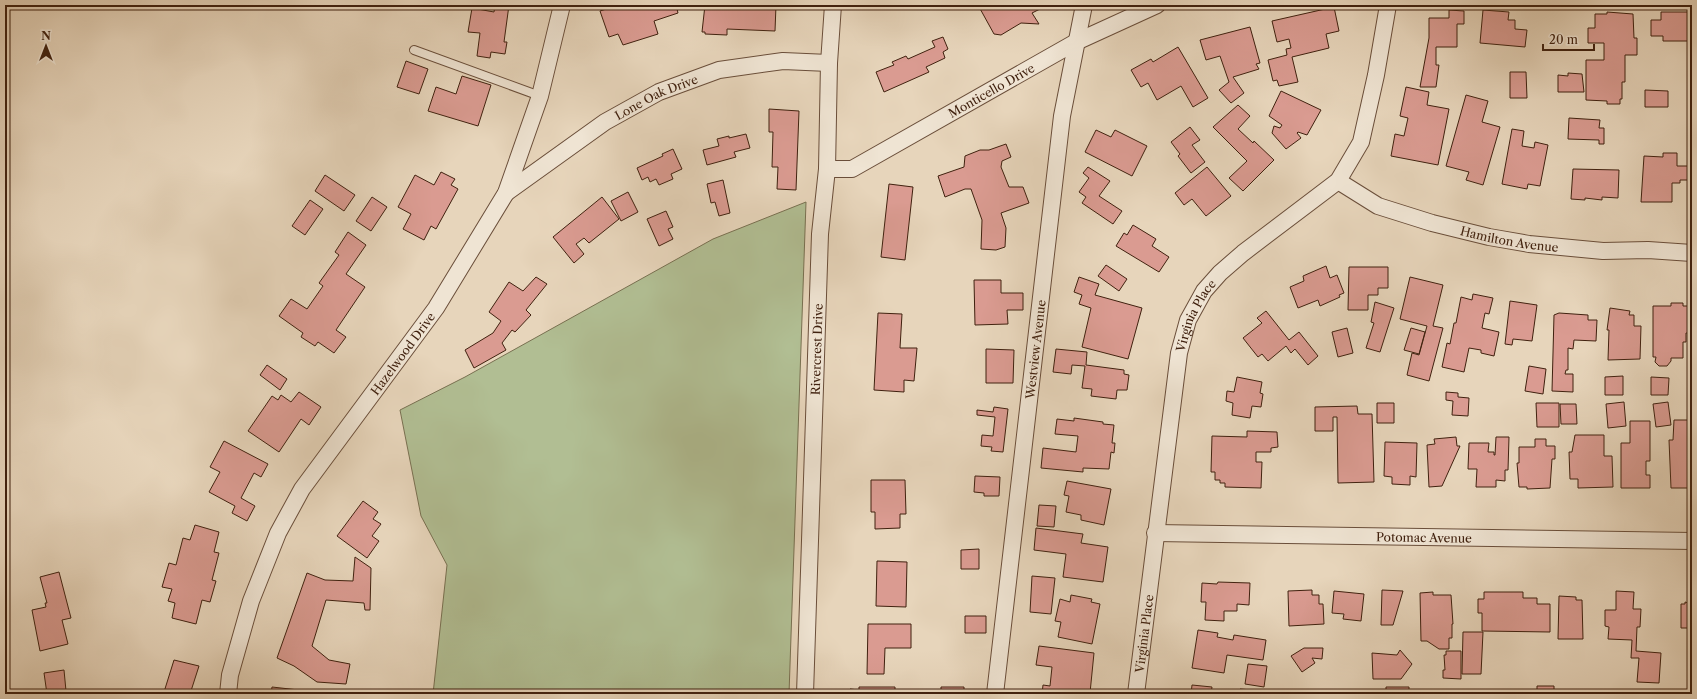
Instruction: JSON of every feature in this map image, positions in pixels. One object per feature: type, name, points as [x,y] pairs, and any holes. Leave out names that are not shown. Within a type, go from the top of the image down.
[{"type":"street","name":"Hazelwood Drive","points":[[228,694],[230,675],[251,601],[278,533],[302,488],[436,308],[506,193],[540,96],[562,5]]},
{"type":"street","name":"Rivercrest Drive","points":[[805,694],[820,234],[827,169],[829,63],[833,5]]},
{"type":"street","name":"Westview Avenue","points":[[995,694],[1062,116],[1084,5]]},
{"type":"street","name":"Monticello Drive","points":[[827,169],[852,169],[1076,42],[1157,5]]},
{"type":"street","name":"Virginia Place","points":[[1136,694],[1155,533],[1179,353],[1188,320],[1204,291],[1220,273],[1243,253],[1338,181],[1361,142],[1376,75],[1388,5]]},
{"type":"street","name":"Lone Oak Drive","points":[[506,193],[605,122],[659,92],[719,70],[783,61],[829,63]]},
{"type":"street","name":"Hamilton Avenue","points":[[1338,181],[1378,206],[1432,223],[1489,237],[1529,244],[1603,252],[1648,250],[1692,253]]},
{"type":"street","name":"Potomac Avenue","points":[[1155,533],[1692,541]]},
{"type":"lane","points":[[414,50],[540,96]]},
{"type":"green space","points":[[806,202],[789,694],[433,694],[447,565],[421,516],[400,410],[465,377],[713,239]]},
{"type":"building","points":[[495,5],[509,5],[504,42],[507,42],[505,54],[491,52],[490,58],[477,56],[480,33],[468,32],[472,8],[494,12]]},
{"type":"building","points":[[619,5],[676,5],[678,13],[654,21],[658,34],[623,45],[618,34],[609,37],[600,11]]},
{"type":"building","points":[[705,5],[776,5],[775,31],[727,29],[727,35],[705,34],[705,32],[702,32]]},
{"type":"building","points":[[978,5],[1038,5],[1040,9],[1032,13],[1039,24],[1021,23],[1001,35],[994,34]]},
{"type":"building","points":[[1334,7],[1339,31],[1326,34],[1329,48],[1292,57],[1298,82],[1279,86],[1277,80],[1273,81],[1268,60],[1287,55],[1286,49],[1291,48],[1289,39],[1277,42],[1272,21]]},
{"type":"building","points":[[1449,10],[1464,11],[1464,24],[1457,24],[1457,47],[1436,47],[1436,65],[1439,65],[1436,87],[1420,87],[1429,38],[1429,18],[1449,18]]},
{"type":"building","points":[[1483,10],[1509,12],[1508,20],[1515,20],[1515,29],[1527,30],[1525,47],[1480,43]]},
{"type":"building","points":[[1607,12],[1633,14],[1634,38],[1637,38],[1637,55],[1625,55],[1625,82],[1622,82],[1622,99],[1620,99],[1620,104],[1607,104],[1607,101],[1586,100],[1586,60],[1604,60],[1604,43],[1588,43],[1588,28],[1595,28],[1595,14],[1607,14]]},
{"type":"building","points":[[1661,12],[1692,12],[1692,37],[1688,37],[1688,41],[1663,41],[1663,36],[1651,36],[1651,20],[1661,20]]},
{"type":"building","points":[[1250,27],[1260,63],[1256,64],[1259,69],[1233,77],[1244,93],[1231,103],[1219,90],[1229,82],[1220,56],[1206,60],[1200,40]]},
{"type":"building","points":[[943,37],[948,49],[943,52],[945,58],[926,67],[929,72],[884,92],[876,72],[894,65],[892,62],[906,56],[908,59],[935,47],[932,41]]},
{"type":"building","points":[[1178,47],[1208,98],[1193,107],[1181,86],[1157,100],[1148,83],[1141,87],[1131,70],[1151,59],[1153,62]]},
{"type":"building","points":[[406,61],[428,69],[419,94],[397,87]]},
{"type":"building","points":[[1510,72],[1526,72],[1527,98],[1510,98]]},
{"type":"building","points":[[1568,73],[1582,74],[1584,92],[1558,92],[1558,75],[1568,76]]},
{"type":"building","points":[[462,76],[491,85],[478,126],[428,111],[436,87],[456,94]]},
{"type":"building","points":[[1406,87],[1429,92],[1427,105],[1449,109],[1438,165],[1391,156],[1395,134],[1404,136],[1408,118],[1400,116]]},
{"type":"building","points":[[1645,90],[1668,91],[1668,107],[1645,107]]},
{"type":"building","points":[[1281,91],[1321,110],[1307,135],[1298,132],[1297,133],[1301,138],[1286,149],[1272,133],[1274,126],[1280,128],[1282,125],[1269,116]]},
{"type":"building","points":[[1466,95],[1488,101],[1482,122],[1500,127],[1483,185],[1466,180],[1469,172],[1446,166]]},
{"type":"building","points":[[1238,105],[1250,116],[1238,129],[1253,143],[1254,141],[1274,160],[1243,191],[1229,178],[1247,161],[1213,127]]},
{"type":"building","points":[[769,109],[799,111],[796,190],[777,189],[778,167],[772,167],[773,132],[769,132]]},
{"type":"building","points":[[1569,118],[1600,120],[1599,128],[1604,128],[1604,144],[1599,144],[1599,140],[1568,139]]},
{"type":"building","points":[[1190,127],[1200,140],[1192,145],[1205,162],[1191,173],[1178,156],[1180,154],[1171,142]]},
{"type":"building","points":[[1512,129],[1524,131],[1522,146],[1534,148],[1535,142],[1548,145],[1540,186],[1528,184],[1527,189],[1502,184]]},
{"type":"building","points":[[1096,130],[1111,137],[1115,130],[1147,146],[1132,176],[1085,152]]},
{"type":"building","points":[[746,134],[750,148],[734,152],[736,157],[707,165],[703,150],[719,146],[717,139]]},
{"type":"building","points":[[1006,144],[1011,157],[1002,161],[1001,167],[1009,187],[1023,187],[1029,203],[1001,213],[1006,228],[1005,247],[996,250],[981,249],[982,220],[971,189],[965,189],[945,197],[938,176],[964,167],[965,156],[980,150],[989,150]]},
{"type":"building","points":[[673,149],[682,169],[671,174],[673,179],[659,185],[656,179],[650,182],[648,177],[642,180],[637,168],[663,156],[662,154]]},
{"type":"building","points":[[1663,153],[1677,153],[1677,166],[1689,166],[1689,180],[1680,180],[1680,183],[1672,183],[1672,202],[1641,202],[1644,156],[1663,157]]},
{"type":"building","points":[[1088,167],[1110,181],[1099,196],[1122,211],[1113,224],[1082,203],[1086,197],[1079,192],[1089,178],[1083,173]]},
{"type":"building","points":[[1207,167],[1231,196],[1206,216],[1192,199],[1184,205],[1175,193]]},
{"type":"building","points":[[1573,169],[1619,170],[1618,198],[1602,197],[1602,200],[1585,198],[1585,200],[1571,199]]},
{"type":"building","points":[[441,172],[455,179],[451,185],[458,189],[436,229],[431,226],[424,240],[403,229],[411,214],[398,207],[415,175],[434,185]]},
{"type":"building","points":[[325,175],[355,195],[344,211],[315,191]]},
{"type":"building","points":[[723,180],[730,213],[719,216],[715,202],[711,203],[707,184]]},
{"type":"building","points":[[889,184],[913,187],[905,260],[881,257]]},
{"type":"building","points":[[628,192],[638,212],[621,221],[611,201]]},
{"type":"building","points":[[372,197],[387,207],[371,231],[356,221]]},
{"type":"building","points":[[602,197],[619,219],[589,243],[584,238],[576,244],[584,254],[574,263],[553,237]]},
{"type":"building","points":[[310,200],[323,209],[305,235],[292,226]]},
{"type":"building","points":[[666,211],[673,227],[668,229],[673,239],[659,246],[647,219]]},
{"type":"building","points":[[1133,225],[1156,239],[1152,246],[1169,257],[1159,272],[1116,246],[1124,233],[1127,235]]},
{"type":"building","points":[[348,232],[366,245],[346,274],[365,287],[336,330],[346,337],[334,353],[318,342],[315,346],[301,337],[303,333],[279,316],[291,299],[307,309],[323,286],[319,283],[339,255],[335,252]]},
{"type":"building","points":[[1106,265],[1127,279],[1119,291],[1098,276]]},
{"type":"building","points":[[1326,266],[1330,278],[1337,275],[1344,293],[1339,295],[1340,297],[1320,306],[1318,300],[1298,308],[1290,287],[1304,281],[1303,276]]},
{"type":"building","points":[[1349,267],[1388,267],[1388,288],[1378,288],[1378,295],[1368,295],[1368,310],[1348,310]]},
{"type":"building","points":[[536,277],[547,284],[526,310],[531,315],[515,332],[512,330],[502,343],[506,350],[474,368],[465,350],[493,333],[501,321],[489,312],[509,282],[523,291]]},
{"type":"building","points":[[1079,277],[1099,284],[1095,295],[1142,308],[1128,359],[1082,347],[1091,308],[1079,304],[1082,295],[1074,292]]},
{"type":"building","points":[[1410,277],[1443,285],[1433,326],[1443,328],[1429,381],[1407,375],[1412,353],[1419,355],[1427,326],[1400,319]]},
{"type":"building","points":[[974,280],[1001,280],[1001,293],[1023,293],[1023,310],[1007,310],[1008,324],[975,325]]},
{"type":"building","points":[[1473,294],[1493,298],[1489,314],[1485,313],[1482,328],[1499,332],[1494,356],[1481,353],[1481,350],[1469,348],[1464,372],[1442,367],[1447,343],[1450,344],[1454,323],[1456,323],[1461,297],[1472,300]]},
{"type":"building","points":[[1510,301],[1537,305],[1532,341],[1513,339],[1512,345],[1505,344]]},
{"type":"building","points":[[1375,302],[1394,308],[1380,352],[1366,348],[1374,323],[1371,322]]},
{"type":"building","points":[[1671,303],[1683,303],[1683,306],[1691,306],[1691,333],[1686,333],[1686,342],[1683,342],[1683,358],[1671,358],[1671,361],[1667,366],[1659,366],[1655,362],[1656,357],[1653,357],[1653,306],[1671,306]]},
{"type":"building","points":[[1610,308],[1630,311],[1629,315],[1634,315],[1634,326],[1641,326],[1640,359],[1608,360],[1609,330],[1607,330]]},
{"type":"building","points":[[1266,311],[1289,340],[1299,332],[1318,356],[1308,365],[1295,349],[1291,353],[1286,346],[1268,361],[1262,354],[1258,357],[1243,338],[1262,323],[1257,318]]},
{"type":"building","points":[[878,313],[902,314],[900,348],[917,348],[914,381],[904,380],[904,392],[874,390]]},
{"type":"building","points":[[1559,313],[1588,315],[1588,320],[1597,320],[1596,341],[1574,340],[1573,349],[1568,348],[1568,370],[1566,370],[1565,374],[1573,374],[1573,392],[1552,391],[1554,315]]},
{"type":"building","points":[[1347,328],[1353,353],[1338,357],[1332,332]]},
{"type":"building","points":[[1411,328],[1425,332],[1419,354],[1404,350]]},
{"type":"building","points":[[986,349],[1014,350],[1013,383],[986,383]]},
{"type":"building","points":[[1056,349],[1087,352],[1086,365],[1124,370],[1124,374],[1129,375],[1127,390],[1117,390],[1116,399],[1091,396],[1092,389],[1082,388],[1085,366],[1072,365],[1071,374],[1053,372]]},
{"type":"building","points":[[267,365],[287,379],[280,390],[260,375]]},
{"type":"building","points":[[1529,366],[1546,369],[1543,394],[1525,391]]},
{"type":"building","points":[[1623,376],[1623,395],[1605,395],[1605,377]]},
{"type":"building","points":[[1237,377],[1262,382],[1260,393],[1263,394],[1261,407],[1252,406],[1250,418],[1232,415],[1233,403],[1226,401],[1227,391],[1234,392]]},
{"type":"building","points":[[1651,377],[1669,378],[1668,395],[1651,395]]},
{"type":"building","points":[[299,392],[321,407],[309,425],[301,419],[279,452],[248,431],[272,396],[278,400],[281,395],[291,402]]},
{"type":"building","points":[[1446,392],[1458,393],[1458,397],[1469,398],[1468,416],[1452,415],[1453,401],[1446,400]]},
{"type":"building","points":[[1624,402],[1626,426],[1608,428],[1606,404]]},
{"type":"building","points":[[1668,402],[1671,425],[1656,427],[1653,404]]},
{"type":"building","points":[[1377,403],[1394,403],[1394,423],[1377,423]]},
{"type":"building","points":[[1536,403],[1559,403],[1559,427],[1537,427]]},
{"type":"building","points":[[1560,404],[1576,404],[1577,424],[1561,424]]},
{"type":"building","points":[[1357,406],[1358,414],[1372,414],[1374,482],[1338,483],[1337,417],[1333,417],[1333,431],[1315,431],[1315,407]]},
{"type":"building","points":[[994,407],[1008,409],[1003,452],[991,451],[992,447],[981,446],[982,435],[993,436],[995,417],[977,415],[977,410],[993,412]]},
{"type":"building","points":[[1074,418],[1114,425],[1112,443],[1115,443],[1114,453],[1111,452],[1109,469],[1083,468],[1083,472],[1041,468],[1043,448],[1076,452],[1078,436],[1055,434],[1057,419],[1074,421]]},
{"type":"building","points":[[1674,420],[1690,420],[1692,488],[1671,488],[1669,440],[1673,440]]},
{"type":"building","points":[[1630,421],[1650,421],[1650,461],[1646,461],[1646,475],[1650,475],[1650,488],[1621,488],[1621,443],[1630,443]]},
{"type":"building","points":[[1247,431],[1277,432],[1278,447],[1271,448],[1271,452],[1256,452],[1256,462],[1262,462],[1261,488],[1225,487],[1225,483],[1220,483],[1220,480],[1215,480],[1215,472],[1211,472],[1212,436],[1247,437]]},
{"type":"building","points":[[1575,435],[1604,435],[1604,456],[1612,456],[1613,487],[1578,488],[1578,479],[1570,479],[1569,452],[1572,452]]},
{"type":"building","points":[[1456,437],[1457,446],[1460,446],[1442,486],[1429,487],[1427,445],[1435,444],[1434,439]]},
{"type":"building","points":[[1496,437],[1509,437],[1508,470],[1505,470],[1505,481],[1496,480],[1496,487],[1476,487],[1477,469],[1468,469],[1469,443],[1489,443],[1488,452],[1494,452],[1495,455]]},
{"type":"building","points":[[1535,439],[1546,439],[1546,446],[1555,446],[1555,459],[1552,459],[1550,488],[1527,489],[1527,487],[1519,487],[1517,463],[1519,463],[1519,447],[1535,447]]},
{"type":"building","points":[[224,441],[268,464],[261,477],[254,473],[241,498],[255,506],[247,521],[232,513],[235,506],[209,492],[220,472],[210,467]]},
{"type":"building","points":[[1385,442],[1417,443],[1416,477],[1410,476],[1410,485],[1392,484],[1392,477],[1384,476]]},
{"type":"building","points":[[975,476],[1000,477],[999,496],[984,496],[984,493],[974,492]]},
{"type":"building","points":[[871,480],[905,480],[906,514],[900,514],[900,528],[875,529],[875,512],[871,512]]},
{"type":"building","points":[[1067,481],[1111,489],[1104,525],[1081,520],[1081,515],[1066,512],[1069,496],[1064,495]]},
{"type":"building","points":[[363,501],[378,512],[373,519],[381,524],[372,536],[379,541],[367,558],[337,536]]},
{"type":"building","points":[[1039,505],[1056,506],[1054,527],[1037,526]]},
{"type":"building","points":[[195,525],[219,532],[214,552],[219,553],[212,580],[216,581],[210,602],[202,600],[196,624],[172,618],[175,603],[168,601],[172,589],[162,587],[169,563],[176,565],[183,538],[190,540]]},
{"type":"building","points":[[1036,528],[1083,534],[1081,543],[1108,547],[1103,582],[1063,577],[1066,554],[1034,550]]},
{"type":"building","points":[[979,549],[979,569],[961,569],[961,550]]},
{"type":"building","points":[[355,557],[371,568],[370,610],[365,610],[364,603],[326,600],[312,646],[329,660],[350,664],[346,684],[317,682],[294,666],[277,658],[307,573],[325,580],[353,581]]},
{"type":"building","points":[[877,561],[907,562],[906,607],[876,606]]},
{"type":"building","points":[[59,572],[71,618],[62,620],[68,644],[40,651],[32,610],[46,607],[45,603],[47,603],[40,577]]},
{"type":"building","points":[[1032,576],[1055,578],[1051,614],[1030,612]]},
{"type":"building","points":[[1218,582],[1250,583],[1249,605],[1237,604],[1237,611],[1224,611],[1224,621],[1205,620],[1206,602],[1201,602],[1202,583],[1217,584]]},
{"type":"building","points":[[1312,590],[1312,595],[1319,595],[1319,604],[1323,604],[1324,624],[1289,626],[1288,591]]},
{"type":"building","points":[[1382,590],[1403,591],[1393,625],[1381,625]]},
{"type":"building","points":[[1334,591],[1364,594],[1361,621],[1343,619],[1344,614],[1332,613]]},
{"type":"building","points":[[1616,591],[1634,592],[1633,609],[1641,609],[1640,627],[1637,627],[1636,651],[1661,653],[1659,683],[1637,682],[1639,658],[1631,658],[1632,640],[1608,639],[1609,627],[1605,626],[1605,610],[1616,610]]},
{"type":"building","points":[[1433,592],[1433,595],[1451,595],[1453,624],[1452,638],[1449,638],[1449,649],[1439,649],[1427,641],[1421,641],[1420,593]]},
{"type":"building","points":[[1484,592],[1523,592],[1523,598],[1537,598],[1537,604],[1550,604],[1550,632],[1482,631],[1482,613],[1478,613],[1478,599],[1484,599]]},
{"type":"building","points":[[1071,595],[1092,599],[1091,602],[1100,604],[1092,644],[1058,637],[1061,622],[1055,621],[1060,599],[1070,602]]},
{"type":"building","points":[[1559,596],[1576,597],[1576,600],[1582,600],[1583,639],[1558,639]]},
{"type":"building","points":[[1685,602],[1692,604],[1692,628],[1681,628],[1681,604],[1685,604]]},
{"type":"building","points":[[965,616],[986,616],[986,633],[965,633]]},
{"type":"building","points":[[868,624],[911,624],[911,648],[885,648],[884,674],[867,674]]},
{"type":"building","points":[[1198,630],[1218,633],[1217,637],[1233,640],[1234,635],[1266,640],[1263,660],[1227,655],[1224,673],[1192,668]]},
{"type":"building","points":[[1463,632],[1483,632],[1481,674],[1462,674]]},
{"type":"building","points":[[1039,646],[1094,653],[1090,693],[1042,694],[1043,685],[1050,686],[1052,667],[1036,665]]},
{"type":"building","points":[[1304,648],[1323,648],[1322,659],[1312,658],[1315,663],[1302,672],[1291,656]]},
{"type":"building","points":[[1400,650],[1412,664],[1401,679],[1373,679],[1372,653],[1397,655]]},
{"type":"building","points":[[1446,651],[1461,651],[1461,679],[1443,678],[1443,670],[1445,670],[1444,655],[1446,655]]},
{"type":"building","points":[[174,660],[199,666],[190,694],[159,694],[164,692]]},
{"type":"building","points":[[1248,664],[1267,666],[1264,687],[1245,684]]},
{"type":"building","points":[[64,670],[66,691],[73,690],[73,694],[47,694],[44,673]]},
{"type":"building","points":[[1192,685],[1212,687],[1211,694],[1191,694]]},
{"type":"building","points":[[1537,686],[1554,686],[1554,694],[1537,694]]},
{"type":"building","points":[[272,687],[334,694],[271,694]]},
{"type":"building","points":[[859,687],[895,687],[895,694],[850,694],[850,689],[859,690]]},
{"type":"building","points":[[941,687],[964,687],[964,694],[941,694]]},
{"type":"building","points":[[1386,687],[1409,687],[1409,694],[1386,694]]},
{"type":"building","points":[[1240,689],[1264,691],[1264,694],[1240,694]]},
{"type":"building","points":[[1629,691],[1649,692],[1649,694],[1629,694]]}]
